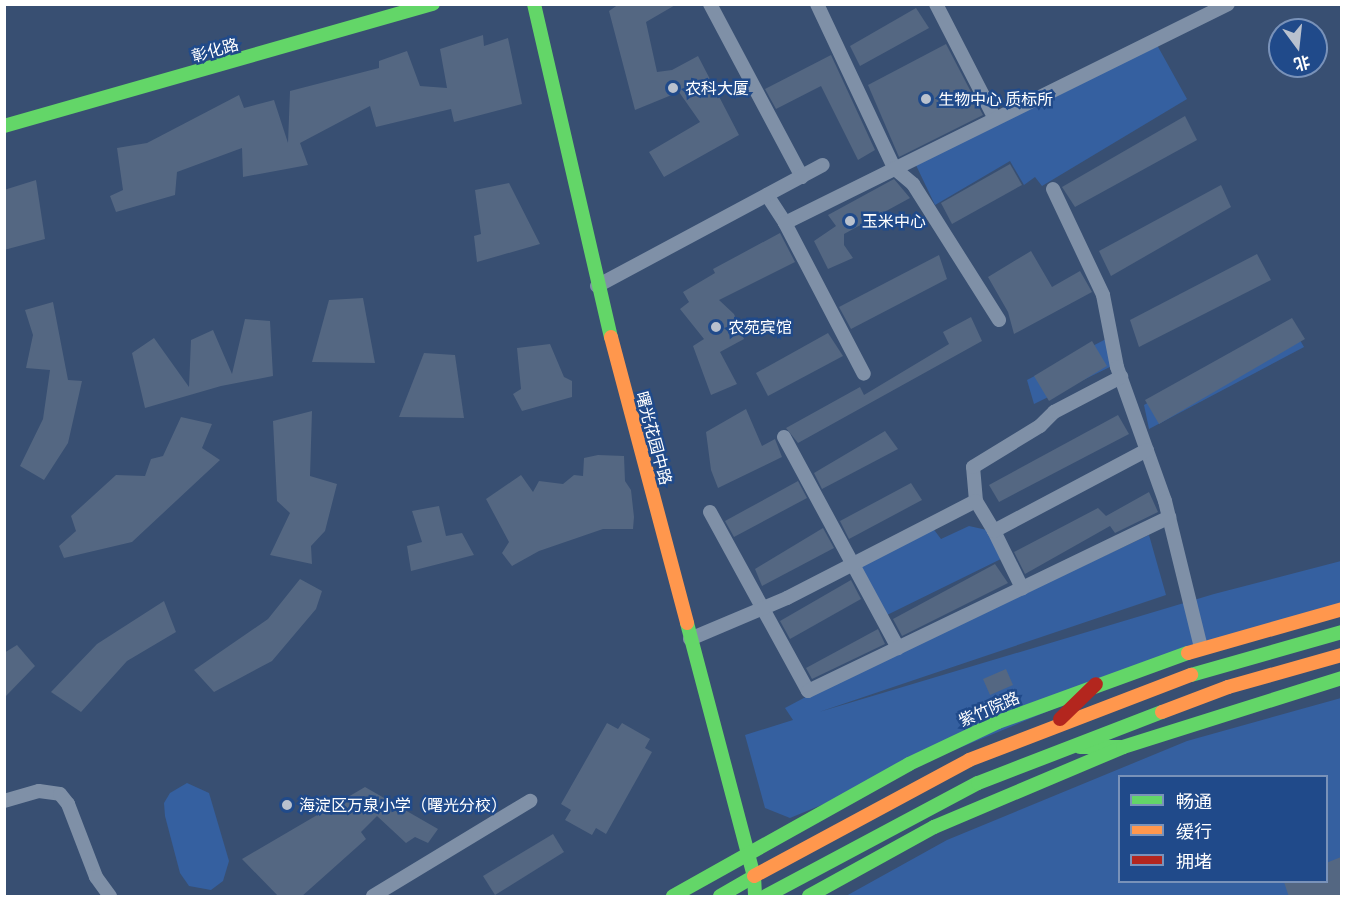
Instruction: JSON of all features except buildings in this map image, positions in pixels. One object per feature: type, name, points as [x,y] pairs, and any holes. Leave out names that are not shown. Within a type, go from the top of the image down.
[{"type":"main road","name":"彰化路","points":[[4,126],[433,4]]},
{"type":"main road","name":"曙光花园中路","points":[[534,4],[597,286],[754,876]]},
{"type":"main road","name":"紫竹院路","points":[[673,897],[746,852],[909,764],[998,722],[1096,684],[1201,648],[1341,609]]},
{"type":"main road","points":[[720,897],[901,794],[1054,725],[1220,664],[1341,632]]},
{"type":"main road","points":[[754,876],[770,896],[978,783],[1064,747],[1228,687],[1341,655]]},
{"type":"main road","points":[[809,897],[934,827],[1123,747],[1341,678]]},
{"type":"main road","points":[[1054,725],[1096,684]]},
{"type":"main road","points":[[1064,747],[1123,747]]},
{"type":"main road","points":[[754,876],[755,897]]},
{"type":"street","points":[[711,4],[802,177]]},
{"type":"street","points":[[817,4],[894,168],[920,194],[999,320]]},
{"type":"street","points":[[936,4],[995,119]]},
{"type":"street","points":[[785,223],[1228,4]]},
{"type":"street","points":[[597,286],[824,165]]},
{"type":"street","points":[[1053,189],[1102,295],[1121,377],[1169,517],[1201,648]]},
{"type":"street","points":[[767,195],[785,223],[864,374]]},
{"type":"street","points":[[1022,588],[994,531],[976,501],[973,467],[1040,426],[1054,412],[1121,377]]},
{"type":"street","points":[[784,437],[898,648]]},
{"type":"street","points":[[994,531],[1147,450]]},
{"type":"street","points":[[690,639],[762,608],[976,501]]},
{"type":"street","points":[[710,512],[808,691],[1169,517]]},
{"type":"street","points":[[4,801],[39,791],[60,794],[68,804],[96,877],[110,897]]},
{"type":"street","points":[[373,897],[530,801]]},
{"type":"shaded area","points":[[1157,45],[1187,99],[1042,186],[1035,177],[1024,185],[1010,161],[935,205],[914,161]]},
{"type":"shaded area","points":[[1290,323],[1304,347],[1149,429],[1144,405]]},
{"type":"shaded area","points":[[1106,339],[1116,364],[1034,404],[1027,380]]},
{"type":"shaded area","points":[[969,526],[987,530],[1003,558],[887,615],[859,565],[932,527],[941,539]]},
{"type":"shaded area","points":[[1149,535],[1166,595],[819,712],[1214,594],[1341,561],[1341,606],[1201,648],[790,818],[765,808],[745,735],[793,720],[785,708],[830,684]]},
{"type":"shaded area","points":[[1341,698],[1341,896],[846,896],[947,840],[1187,741]]},
{"type":"shaded area","points":[[187,783],[209,793],[229,861],[223,881],[211,890],[189,886],[180,873],[165,816],[164,803],[170,793]]},
{"type":"traffic: fast","points":[[4,126],[433,4]]},
{"type":"traffic: fast","points":[[534,4],[611,337]]},
{"type":"traffic: fast","points":[[687,623],[754,876],[755,896]]},
{"type":"traffic: fast","points":[[1191,675],[1342,632]]},
{"type":"traffic: fast","points":[[673,896],[909,764],[998,722],[1188,653]]},
{"type":"traffic: fast","points":[[809,896],[934,827],[1123,747],[1342,678]]},
{"type":"traffic: fast","points":[[766,896],[978,783],[1162,712]]},
{"type":"traffic: fast","points":[[1080,747],[1123,747]]},
{"type":"traffic: fast","points":[[720,896],[754,876]]},
{"type":"traffic: slow","points":[[611,337],[687,623]]},
{"type":"traffic: slow","points":[[1188,653],[1342,609]]},
{"type":"traffic: slow","points":[[1162,712],[1228,687],[1342,655]]},
{"type":"traffic: slow","points":[[754,876],[969,760],[1191,675]]},
{"type":"traffic: jam","points":[[1060,719],[1096,684]]},
{"type":"place","name":"农科大厦","points":[[673,88]]},
{"type":"place","name":"生物中心 质标所","points":[[926,99]]},
{"type":"place","name":"玉米中心","points":[[850,221]]},
{"type":"place","name":"农苑宾馆","points":[[716,327]]},
{"type":"place","name":"海淀区万泉小学（曙光分校）","points":[[287,805]]}]
